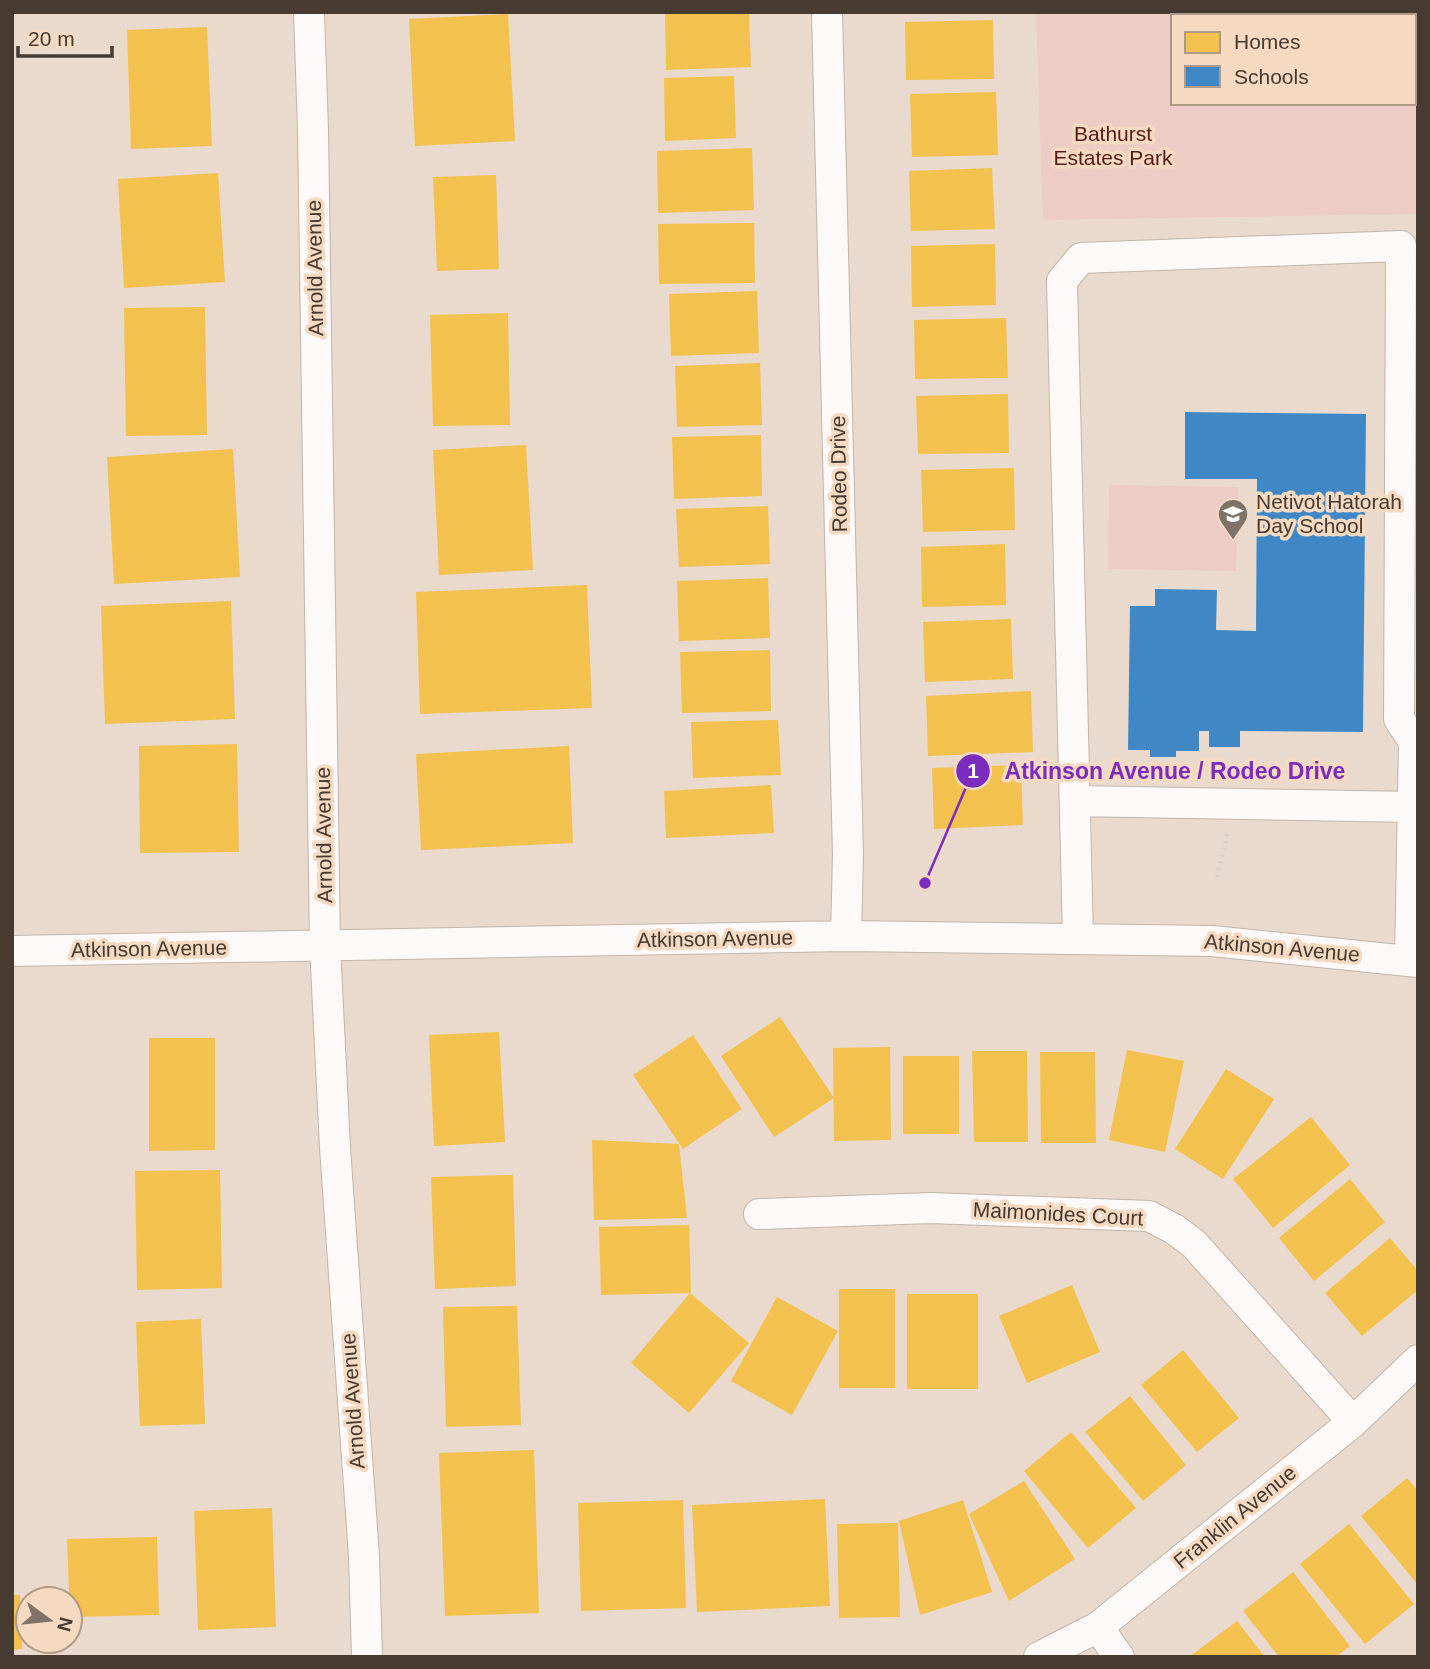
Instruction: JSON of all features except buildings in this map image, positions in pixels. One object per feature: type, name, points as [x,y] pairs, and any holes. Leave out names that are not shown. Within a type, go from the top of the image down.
[{"type":"street","name":"Arnold Avenue","points":[[309,12],[325,946],[335,1148],[364,1556],[367,1657]]},
{"type":"street","name":"Rodeo Drive","points":[[827,12],[848,855],[846,936]]},
{"type":"street","points":[[1078,938],[1062,281],[1081,258],[1401,246],[1399,719],[1414,743],[1414,961]]},
{"type":"street","points":[[1075,801],[1413,807]]},
{"type":"street","name":"Atkinson Avenue","points":[[12,951],[846,936],[1212,941],[1414,961]]},
{"type":"street","name":"Maimonides Court","points":[[759,1214],[931,1208],[1149,1216],[1174,1229],[1194,1244],[1353,1422]]},
{"type":"street","name":"Franklin Avenue","points":[[1039,1657],[1098,1627],[1353,1422],[1418,1360]]},
{"type":"street","points":[[1098,1627],[1119,1657]]},
{"type":"path","points":[[1217,877],[1235,804]]},
{"type":"green space","name":"Bathurst Estates Park","points":[[1036,12],[1418,12],[1418,214],[1043,220]]},
{"type":"green space","points":[[1109,485],[1238,487],[1236,571],[1108,569]]},
{"type":"place","name":"Netivot Hatorah Day School","points":[[1233,541]]},
{"type":"place","name":"Atkinson Avenue / Rodeo Drive","points":[[925,883]]}]
